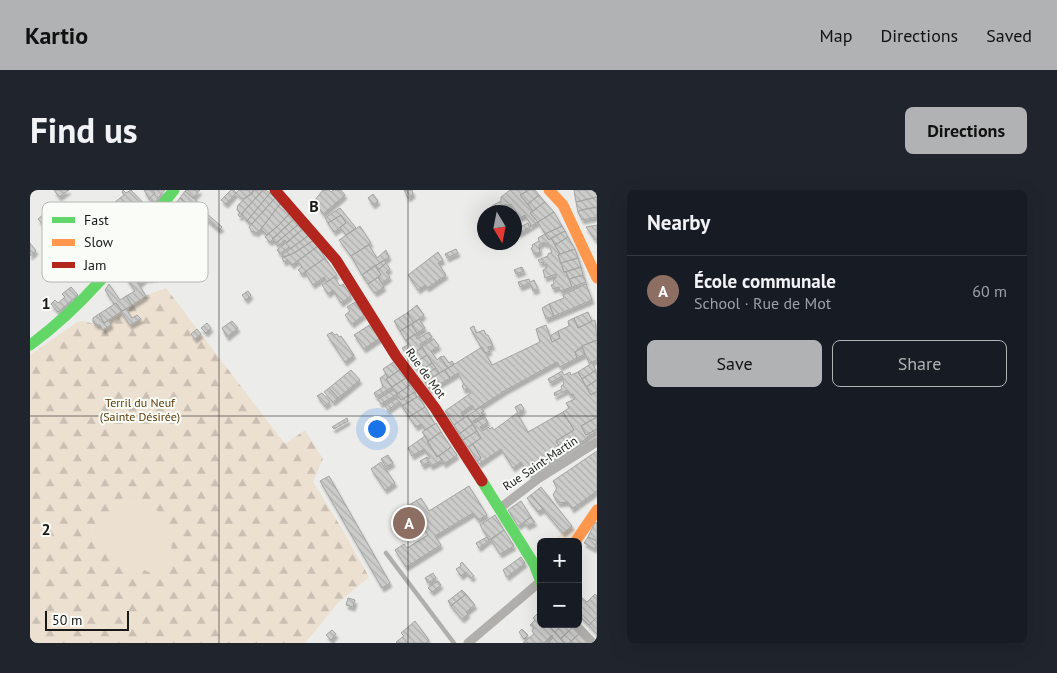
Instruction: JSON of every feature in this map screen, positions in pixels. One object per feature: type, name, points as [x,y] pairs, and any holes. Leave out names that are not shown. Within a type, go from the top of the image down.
[{"type":"street","points":[[164,202],[174,190]]},
{"type":"street","name":"Rue de Mot","points":[[275,190],[336,260],[396,356],[435,408],[500,508],[537,571]]},
{"type":"street","points":[[549,190],[563,205],[597,278]]},
{"type":"street","points":[[30,346],[53,330],[84,302],[100,282]]},
{"type":"street","name":"Rue Saint-Martin","points":[[500,508],[538,480],[597,442]]},
{"type":"street","points":[[577,538],[597,510]]},
{"type":"street","points":[[468,643],[539,583]]},
{"type":"street","points":[[579,628],[593,643]]},
{"type":"lane","points":[[386,553],[454,643]]},
{"type":"green space","name":"Terril du Neuf (Sainte Désirée)","points":[[166,288],[285,444],[305,430],[323,459],[313,482],[369,577],[338,603],[305,643],[30,643],[30,355],[77,322],[83,321],[98,325],[147,295]],"holes":[[[131,502],[150,507],[160,513],[170,535],[171,548],[168,559],[152,573],[117,560],[99,547],[91,533],[98,520]]]},
{"type":"green space","points":[[130,502],[146,505],[160,513],[170,535],[171,548],[168,559],[152,573],[117,560],[99,547],[91,533],[98,520]]},
{"type":"green space","points":[[572,525],[576,531],[572,538],[556,538]]},
{"type":"building","points":[[54,190],[69,190],[59,197]]},
{"type":"building","points":[[123,190],[126,193],[131,190],[142,202],[115,202],[124,195]]},
{"type":"building","points":[[144,190],[152,190],[155,193],[149,199]]},
{"type":"building","points":[[152,190],[165,190],[153,202],[149,199],[155,193]]},
{"type":"building","points":[[186,190],[200,190],[193,198]]},
{"type":"building","points":[[231,190],[234,190],[236,193],[226,204],[221,200]]},
{"type":"building","points":[[239,190],[254,190],[252,194],[243,199],[236,193]]},
{"type":"building","points":[[254,190],[263,190],[240,217],[238,215],[240,213],[237,210],[238,205]]},
{"type":"building","points":[[263,190],[270,193],[247,221],[242,215],[244,211]]},
{"type":"building","points":[[323,190],[331,192],[333,190],[341,190],[345,195],[323,214],[314,201]]},
{"type":"building","points":[[404,190],[412,190],[413,194],[408,198]]},
{"type":"building","points":[[510,190],[529,190],[520,195],[533,211],[530,213],[538,222],[522,232],[522,226],[528,223],[529,226],[531,225],[525,215],[522,217],[522,205],[494,205],[501,201],[501,197]]},
{"type":"building","points":[[529,190],[535,190],[539,195],[528,204],[520,195]]},
{"type":"building","points":[[574,190],[597,190],[597,197],[576,202]]},
{"type":"building","points":[[185,191],[198,202],[185,202],[180,198]]},
{"type":"building","points":[[270,193],[275,198],[252,224],[249,223],[247,221]]},
{"type":"building","points":[[373,194],[378,201],[373,205],[368,198]]},
{"type":"building","points":[[539,195],[545,202],[533,211],[528,204]]},
{"type":"building","points":[[597,197],[597,207],[578,212],[576,202]]},
{"type":"building","points":[[180,198],[185,202],[177,202]]},
{"type":"building","points":[[275,198],[280,204],[261,229],[256,233],[252,232],[249,227]]},
{"type":"building","points":[[545,202],[554,212],[538,222],[530,213]]},
{"type":"building","points":[[280,204],[290,213],[267,235],[261,229]]},
{"type":"building","points":[[597,207],[597,217],[582,220],[578,212]]},
{"type":"building","points":[[340,208],[356,228],[346,235],[340,227],[346,223],[341,215],[328,223],[325,218]]},
{"type":"building","points":[[554,212],[562,226],[545,234],[538,222]]},
{"type":"building","points":[[290,213],[295,218],[270,242],[265,237]]},
{"type":"building","points":[[208,215],[222,227],[219,230],[208,221]]},
{"type":"building","points":[[341,215],[346,223],[334,232],[328,223]]},
{"type":"building","points":[[42,216],[42,224],[38,219]]},
{"type":"building","points":[[295,218],[300,223],[276,243],[272,239]]},
{"type":"building","points":[[300,223],[305,227],[287,243],[285,240],[278,246],[276,243]]},
{"type":"building","points":[[597,225],[597,239],[595,240],[586,227]]},
{"type":"building","points":[[360,226],[371,243],[351,256],[339,240]]},
{"type":"building","points":[[562,226],[565,231],[549,240],[545,234]]},
{"type":"building","points":[[305,227],[309,235],[280,254],[277,250]]},
{"type":"building","points":[[565,231],[568,237],[555,245],[551,238]]},
{"type":"building","points":[[545,234],[549,240],[551,238],[560,254],[558,255],[564,272],[566,272],[572,287],[560,291],[559,287],[553,289],[551,285],[554,284],[553,279],[556,278],[556,274],[545,278],[543,270],[547,268],[546,264],[540,263],[538,260],[552,252],[550,247],[544,242],[539,245],[540,252],[534,254],[531,248],[533,247],[532,245],[539,241],[538,238]]},
{"type":"building","points":[[309,235],[314,240],[294,253],[283,257],[282,255]]},
{"type":"building","points":[[568,237],[575,249],[560,254],[555,245]]},
{"type":"building","points":[[314,240],[318,246],[292,265],[288,260],[284,262],[282,258],[294,253]]},
{"type":"building","points":[[30,243],[36,251],[30,256]]},
{"type":"building","points":[[369,245],[377,258],[386,250],[389,257],[362,275],[351,256]]},
{"type":"building","points":[[318,246],[325,258],[302,274],[298,270],[302,267],[298,261]]},
{"type":"building","points":[[456,249],[458,253],[447,258],[445,254]]},
{"type":"building","points":[[575,249],[578,258],[561,263],[558,255]]},
{"type":"building","points":[[438,252],[443,260],[438,263],[446,275],[427,288],[425,285],[418,290],[408,275]]},
{"type":"building","points":[[325,258],[337,275],[327,282],[324,277],[313,285],[305,272]]},
{"type":"building","points":[[578,258],[581,267],[564,272],[561,263]]},
{"type":"building","points":[[384,260],[386,263],[378,270],[375,266]]},
{"type":"building","points":[[386,263],[390,269],[386,272],[390,277],[382,283],[378,277],[381,275],[378,270]]},
{"type":"building","points":[[375,265],[381,275],[368,284],[362,275]]},
{"type":"building","points":[[522,267],[524,271],[516,274],[514,270]]},
{"type":"building","points":[[581,267],[583,275],[569,279],[566,272]]},
{"type":"building","points":[[583,275],[586,282],[572,287],[569,279]]},
{"type":"building","points":[[334,277],[340,286],[343,284],[351,296],[341,303],[333,290],[328,294],[322,285]]},
{"type":"building","points":[[378,277],[384,287],[375,293],[368,284]]},
{"type":"building","points":[[529,279],[530,282],[534,280],[538,289],[533,291],[530,283],[520,287],[518,282]]},
{"type":"building","points":[[129,282],[137,282],[146,296],[132,305],[126,296],[135,291]]},
{"type":"building","points":[[109,284],[120,300],[126,296],[132,305],[122,311],[116,303],[114,304],[105,290]]},
{"type":"building","points":[[586,284],[592,300],[554,316],[549,304],[564,298],[563,295]]},
{"type":"building","points":[[71,287],[78,295],[58,312],[51,304],[55,300],[58,303],[65,297],[62,294]]},
{"type":"building","points":[[248,291],[251,295],[246,300],[242,295]]},
{"type":"building","points":[[355,302],[364,315],[352,324],[345,315],[350,311],[347,307]]},
{"type":"building","points":[[116,303],[122,311],[104,323],[99,314]]},
{"type":"building","points":[[549,304],[554,316],[546,319],[542,308]]},
{"type":"building","points":[[417,305],[424,315],[414,323],[407,313]]},
{"type":"building","points":[[126,309],[132,318],[137,315],[141,319],[130,325],[121,312]]},
{"type":"building","points":[[588,312],[592,321],[578,328],[574,318]]},
{"type":"building","points":[[407,313],[414,323],[400,331],[394,321]]},
{"type":"building","points":[[99,314],[104,323],[109,320],[111,325],[103,330],[100,325],[96,325],[93,322],[93,318]]},
{"type":"building","points":[[574,318],[578,328],[595,320],[597,340],[582,346],[575,352],[577,358],[560,367],[557,362],[506,390],[475,410],[472,405],[461,413],[464,418],[454,425],[445,411],[471,393],[467,388],[464,390],[462,386],[464,384],[458,373],[450,378],[445,370],[482,347],[492,365],[540,342],[536,329],[546,325],[552,342],[560,338],[558,331],[569,326],[568,321]]},
{"type":"building","points":[[419,319],[425,328],[417,333],[411,324]]},
{"type":"building","points":[[232,321],[238,328],[227,337],[222,328]]},
{"type":"building","points":[[207,323],[211,328],[206,333],[201,328]]},
{"type":"building","points":[[371,324],[380,338],[364,349],[354,335]]},
{"type":"building","points":[[411,324],[417,333],[406,341],[400,331]]},
{"type":"building","points":[[474,326],[476,333],[484,330],[486,335],[488,335],[493,346],[488,347],[490,351],[485,353],[481,347],[470,328]]},
{"type":"building","points":[[197,329],[201,334],[195,339],[191,334]]},
{"type":"building","points":[[558,331],[560,338],[552,342],[550,336]]},
{"type":"building","points":[[332,332],[339,337],[341,336],[354,355],[345,362],[327,335]]},
{"type":"building","points":[[429,332],[432,337],[420,344],[422,348],[408,357],[402,348],[409,344],[406,340],[415,334],[417,339]]},
{"type":"building","points":[[434,339],[439,346],[431,351],[437,360],[440,357],[448,368],[439,373],[422,347]]},
{"type":"building","points":[[597,340],[597,360],[589,363],[582,346]]},
{"type":"building","points":[[422,347],[427,355],[413,364],[408,357]]},
{"type":"building","points":[[582,348],[585,354],[577,358],[575,352]]},
{"type":"building","points":[[427,355],[432,363],[419,372],[413,364]]},
{"type":"building","points":[[444,356],[449,363],[452,361],[454,364],[448,368],[440,357]]},
{"type":"building","points":[[395,361],[401,369],[388,378],[383,369]]},
{"type":"building","points":[[432,363],[436,368],[422,377],[419,372]]},
{"type":"building","points":[[592,363],[596,370],[582,379],[578,372]]},
{"type":"building","points":[[436,368],[439,373],[425,382],[422,377]]},
{"type":"building","points":[[401,369],[406,378],[392,387],[386,379]]},
{"type":"building","points":[[351,370],[360,380],[338,398],[329,388]]},
{"type":"building","points":[[445,370],[450,378],[430,390],[425,382]]},
{"type":"building","points":[[596,370],[597,380],[586,387],[582,379]]},
{"type":"building","points":[[562,371],[564,375],[570,372],[571,375],[578,372],[591,395],[597,392],[597,417],[581,426],[586,435],[597,429],[597,431],[563,452],[556,441],[574,430],[563,412],[569,408],[566,403],[575,399],[573,394],[570,395],[567,390],[555,396],[554,393],[562,389],[561,386],[564,384],[562,376],[550,383],[548,379]]},
{"type":"building","points":[[386,374],[388,378],[386,379],[392,387],[376,397],[374,393],[383,387],[380,378]]},
{"type":"building","points":[[406,378],[410,385],[397,394],[392,387]]},
{"type":"building","points":[[597,380],[597,391],[591,395],[586,387]]},
{"type":"building","points":[[410,385],[415,392],[401,400],[397,394]]},
{"type":"building","points":[[329,388],[338,398],[333,402],[324,392]]},
{"type":"building","points":[[394,390],[397,394],[381,404],[378,399]]},
{"type":"building","points":[[415,392],[417,397],[402,406],[399,402],[388,410],[385,406],[399,397],[401,400]]},
{"type":"building","points":[[322,393],[330,402],[325,406],[317,396]]},
{"type":"building","points":[[419,396],[425,407],[409,417],[402,406]]},
{"type":"building","points":[[521,404],[524,409],[518,413],[515,407]]},
{"type":"building","points":[[425,407],[435,424],[425,430],[421,424],[416,427],[409,417]]},
{"type":"building","points":[[481,407],[484,411],[481,413],[483,415],[473,421],[475,423],[485,417],[488,422],[480,427],[483,431],[488,427],[490,429],[492,427],[494,430],[517,413],[528,432],[563,412],[574,430],[556,441],[563,452],[581,442],[529,475],[521,462],[513,468],[501,449],[479,464],[477,461],[481,458],[473,444],[481,438],[467,416]]},
{"type":"building","points":[[467,416],[473,424],[459,434],[454,425]]},
{"type":"building","points":[[597,417],[597,429],[586,435],[581,426]]},
{"type":"building","points":[[347,418],[348,421],[334,429],[332,427]]},
{"type":"building","points":[[436,423],[441,432],[428,441],[422,432]]},
{"type":"building","points":[[473,424],[477,431],[463,440],[459,434]]},
{"type":"building","points":[[477,431],[481,438],[468,447],[463,440]]},
{"type":"building","points":[[441,432],[451,447],[437,457],[427,442]]},
{"type":"building","points":[[425,436],[437,457],[439,456],[442,460],[431,466],[428,462],[423,466],[420,461],[427,457],[428,459],[430,458],[424,449],[412,456],[408,448]]},
{"type":"building","points":[[473,444],[481,458],[477,461],[469,447]]},
{"type":"building","points":[[451,447],[457,455],[444,464],[439,456]]},
{"type":"building","points":[[597,451],[597,491],[572,509],[568,502],[558,503],[553,495],[557,488],[553,481]]},
{"type":"building","points":[[388,455],[393,463],[386,467],[381,459]]},
{"type":"building","points":[[381,462],[395,483],[385,490],[371,469]]},
{"type":"building","points":[[329,476],[390,583],[382,588],[320,481]]},
{"type":"building","points":[[469,486],[487,515],[478,520],[473,513],[435,536],[441,545],[406,567],[395,550],[404,544],[407,548],[428,535],[409,505],[421,498],[429,511]]},
{"type":"building","points":[[541,487],[572,526],[563,533],[531,495]]},
{"type":"building","points":[[531,495],[543,509],[538,512],[527,498]]},
{"type":"building","points":[[521,501],[531,517],[518,526],[508,510]]},
{"type":"building","points":[[495,515],[504,530],[489,540],[480,525]]},
{"type":"building","points":[[531,517],[535,522],[527,526],[524,522]]},
{"type":"building","points":[[595,522],[597,523],[597,541],[588,537]]},
{"type":"building","points":[[504,530],[514,546],[500,554],[491,540]]},
{"type":"building","points":[[487,537],[489,540],[479,548],[476,543]]},
{"type":"building","points":[[588,537],[597,541],[595,549],[584,543]]},
{"type":"building","points":[[521,557],[525,563],[507,577],[503,570]]},
{"type":"building","points":[[462,562],[474,576],[471,578],[466,572],[461,576],[456,569],[461,566]]},
{"type":"building","points":[[433,573],[436,578],[428,583],[425,578]]},
{"type":"building","points":[[438,581],[441,585],[432,592],[428,588]]},
{"type":"building","points":[[462,590],[466,594],[451,606],[448,601]]},
{"type":"building","points":[[466,594],[475,605],[466,612],[468,614],[462,619],[451,606]]},
{"type":"building","points":[[595,594],[597,596],[597,617],[589,625],[582,618],[582,598],[587,602]]},
{"type":"building","points":[[348,598],[355,600],[353,607],[346,605]]},
{"type":"building","points":[[537,614],[537,628],[551,628],[564,643],[548,643],[553,638],[552,635],[544,643],[523,643],[534,634],[532,631],[534,628],[530,625],[535,620],[533,618]]},
{"type":"building","points":[[597,617],[597,634],[589,625]]},
{"type":"building","points":[[415,621],[429,640],[426,643],[397,643],[404,636],[401,633]]},
{"type":"building","points":[[551,628],[559,628],[555,632]]},
{"type":"building","points":[[559,628],[572,628],[561,639],[555,632]]},
{"type":"building","points":[[572,628],[579,634],[569,643],[564,643],[560,639]]},
{"type":"building","points":[[522,629],[528,635],[524,639],[519,632]]},
{"type":"building","points":[[332,630],[336,634],[331,640],[326,635]]},
{"type":"building","points":[[579,634],[588,643],[569,643]]},
{"type":"traffic: fast","points":[[164,202],[174,190]]},
{"type":"traffic: fast","points":[[30,345],[71,311],[99,282]]},
{"type":"traffic: fast","points":[[482,481],[537,572]]},
{"type":"traffic: slow","points":[[549,190],[563,205],[597,278]]},
{"type":"traffic: slow","points":[[578,538],[597,510]]},
{"type":"traffic: jam","points":[[275,190],[336,260],[396,356],[435,408],[482,481]]},
{"type":"place","name":"École communale","points":[[409,523]]}]
